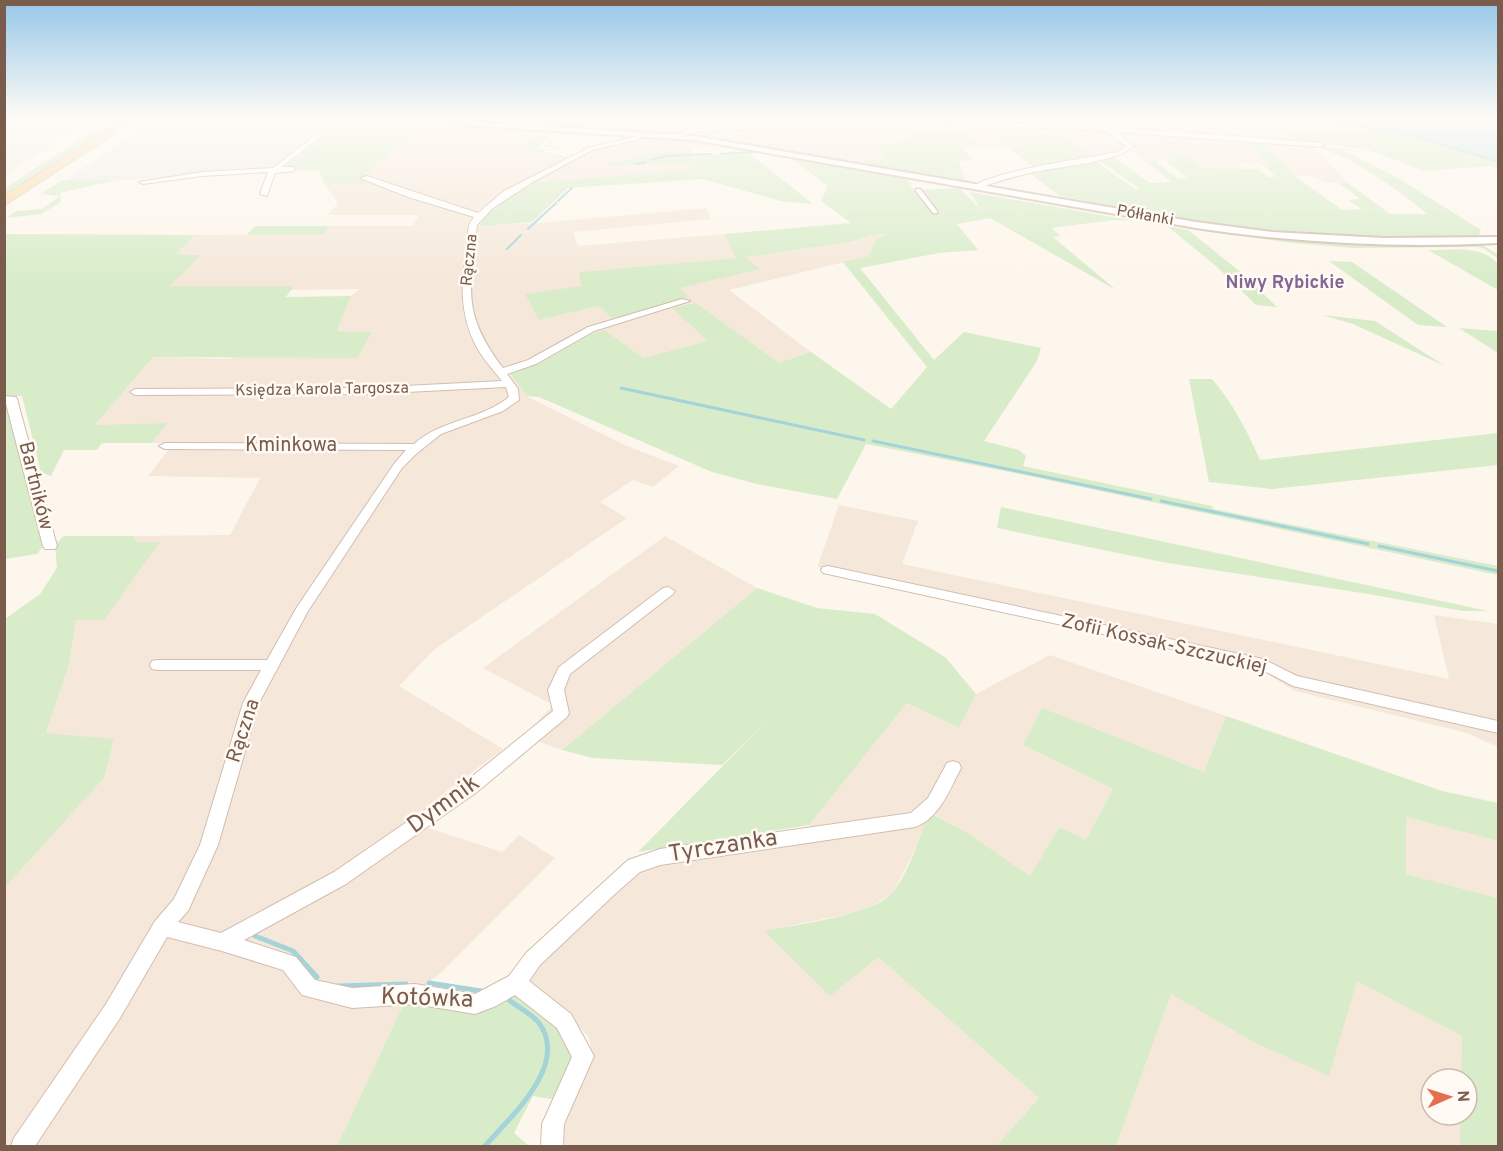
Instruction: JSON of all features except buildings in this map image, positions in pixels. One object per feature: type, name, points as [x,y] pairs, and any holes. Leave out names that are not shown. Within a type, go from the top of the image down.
[{"type":"main road","points":[[4,202],[48,173]]},
{"type":"street","points":[[142,182],[231,173]]},
{"type":"street","points":[[264,194],[273,173]]},
{"type":"street","name":"Rączna","points":[[22,1146],[113,1011],[162,927],[181,904],[209,844],[251,703],[302,610],[398,466],[416,447],[439,431],[512,401],[514,398],[514,392],[481,346],[466,303],[472,230],[479,216],[507,193],[545,173]]},
{"type":"street","name":"Półłanki","points":[[893,173],[1277,237],[1364,242],[1498,240]]},
{"type":"street","points":[[977,187],[983,183],[1022,173]]},
{"type":"street","points":[[364,178],[479,216]]},
{"type":"street","points":[[918,190],[934,212]]},
{"type":"street","points":[[499,373],[532,362],[591,329],[684,301]]},
{"type":"street","name":"Księdza Karola Targosza","points":[[135,392],[366,391],[508,384]]},
{"type":"street","name":"Bartników","points":[[4,399],[12,399],[16,410],[50,546]]},
{"type":"street","name":"Kminkowa","points":[[165,446],[416,447]]},
{"type":"street","name":"Zofii Kossak-Szczuckiej","points":[[828,570],[1263,664],[1293,681],[1498,727]]},
{"type":"street","name":"Dymnik","points":[[222,942],[340,878],[471,787],[561,712],[556,690],[564,671],[668,591]]},
{"type":"street","points":[[157,665],[270,665]]},
{"type":"street","name":"Tyrczanka","points":[[516,983],[533,959],[609,886],[634,866],[660,857],[825,831],[910,821],[934,803],[953,768]]},
{"type":"street","points":[[162,927],[222,942]]},
{"type":"street","name":"Kotówka","points":[[222,942],[289,963],[309,988],[352,998],[415,994],[475,1004],[489,999],[516,983]]},
{"type":"street","points":[[516,983],[564,1021],[583,1056],[553,1124],[552,1146]]},
{"type":"shaded area","points":[[77,173],[214,173],[132,180],[66,180]]},
{"type":"shaded area","points":[[366,173],[540,173],[501,193],[475,213],[466,226],[539,223],[707,208],[710,219],[574,232],[577,245],[724,234],[737,258],[579,272],[582,286],[539,320],[599,306],[690,297],[678,288],[759,268],[745,257],[850,242],[873,235],[891,234],[875,240],[869,256],[729,290],[811,352],[780,364],[695,303],[709,341],[643,358],[605,330],[505,366],[528,397],[627,446],[679,466],[653,487],[633,480],[600,502],[627,518],[435,649],[399,686],[503,749],[407,821],[502,852],[519,835],[555,858],[442,972],[405,1001],[337,1146],[5,1146],[4,887],[104,778],[113,739],[46,734],[68,668],[76,620],[159,542],[136,542],[134,536],[230,535],[260,478],[148,476],[173,444],[152,443],[166,423],[94,426],[153,357],[227,359],[372,332],[337,331],[351,296],[360,289],[291,290],[293,286],[169,287],[200,255],[176,254],[195,235],[324,234],[330,226],[413,226],[419,215],[328,215],[338,203],[324,183],[370,183],[360,178]]},
{"type":"shaded area","points":[[551,173],[656,173],[531,183]]},
{"type":"shaded area","points":[[1292,173],[1338,173],[1348,183],[1327,183],[1310,176],[1295,176]]},
{"type":"shaded area","points":[[839,505],[918,521],[902,564],[1449,679],[1434,615],[1498,624],[1498,747],[1467,733],[1295,691],[1259,669],[822,572],[818,565]]},
{"type":"shaded area","points":[[665,536],[757,588],[562,750],[524,736],[553,705],[483,668]]},
{"type":"shaded area","points":[[1050,655],[1226,716],[1204,772],[1042,709],[1023,745],[1113,789],[1086,841],[1059,827],[1030,876],[968,833],[929,812],[912,856],[892,894],[863,911],[765,931],[878,957],[1039,1098],[996,1146],[565,1145],[561,1136],[592,1054],[589,1037],[548,997],[531,985],[528,973],[637,869],[647,865],[813,840],[809,825],[907,703],[959,728],[976,694]]},
{"type":"shaded area","points":[[1406,817],[1498,841],[1498,898],[1406,874]]},
{"type":"shaded area","points":[[1357,980],[1462,1036],[1461,1067],[1419,1067],[1419,1127],[1460,1127],[1460,1146],[1116,1146],[1171,994],[1253,1042],[1329,1075]]},
{"type":"green space","points":[[28,173],[45,173],[5,199],[5,188]]},
{"type":"green space","points":[[320,173],[367,173],[361,178],[372,183],[324,183]]},
{"type":"green space","points":[[655,173],[774,173],[813,204],[781,201],[703,179],[568,188],[532,222],[479,226],[491,211],[531,183]]},
{"type":"green space","points":[[811,173],[877,173],[906,178],[914,190],[960,188],[980,209],[970,192],[1136,221],[1113,220],[1051,228],[1061,236],[1053,237],[1116,290],[990,218],[957,224],[978,250],[939,253],[860,268],[934,360],[964,332],[1041,348],[1037,361],[984,441],[1019,450],[1026,456],[1023,466],[1212,506],[1213,509],[1498,566],[1498,575],[1010,472],[866,444],[837,499],[757,484],[712,472],[539,397],[527,396],[509,372],[541,362],[590,334],[605,330],[643,358],[708,341],[672,308],[696,303],[779,363],[811,352],[891,409],[927,367],[843,262],[869,256],[875,240],[888,234],[873,235],[850,242],[746,257],[760,269],[679,288],[690,297],[613,319],[599,306],[539,320],[525,294],[581,286],[579,272],[736,258],[724,234],[851,223],[821,201],[828,186]]},
{"type":"green space","points":[[910,173],[963,173],[965,180],[980,183]]},
{"type":"green space","points":[[1029,173],[1112,173],[1135,189],[1140,189],[1117,173],[1136,173],[1150,183],[1171,182],[1160,173],[1171,173],[1179,179],[1187,178],[1180,173],[1263,173],[1268,177],[1276,177],[1271,173],[1292,173],[1342,210],[1361,209],[1349,200],[1360,199],[1339,183],[1348,183],[1390,214],[1427,214],[1371,173],[1388,173],[1481,230],[1478,237],[1402,239],[1294,235],[1210,225],[983,185],[1123,208],[1060,196]]},
{"type":"green space","points":[[62,180],[116,180],[60,193],[61,202],[41,214],[6,218],[16,211],[42,209],[60,196],[41,194]]},
{"type":"green space","points":[[971,189],[1244,236],[1363,245],[1481,244],[1498,255],[1498,259],[1485,249],[1478,247],[1354,248],[1292,243],[1217,233]]},
{"type":"green space","points":[[255,226],[330,226],[324,234],[246,235]]},
{"type":"green space","points":[[1167,226],[1188,230],[1243,274],[1277,307],[1256,305],[1216,266]]},
{"type":"green space","points":[[5,234],[195,235],[176,254],[201,255],[170,286],[294,286],[286,297],[351,296],[337,331],[372,332],[357,358],[153,357],[95,425],[167,423],[152,443],[102,443],[97,450],[64,450],[51,476],[41,472],[22,396],[5,396]]},
{"type":"green space","points":[[1466,249],[1483,253],[1498,264],[1498,290],[1428,250]]},
{"type":"green space","points":[[1329,261],[1352,262],[1447,327],[1418,325]]},
{"type":"green space","points":[[1322,315],[1375,321],[1445,366],[1353,324]]},
{"type":"green space","points":[[1459,328],[1498,331],[1498,353]]},
{"type":"green space","points":[[1189,379],[1212,379],[1239,418],[1260,460],[1498,433],[1498,465],[1272,489],[1209,482]]},
{"type":"green space","points":[[5,403],[9,403],[7,407],[11,407],[45,544],[37,554],[5,559]]},
{"type":"green space","points":[[1001,507],[1488,611],[1463,611],[1162,562],[997,528]]},
{"type":"green space","points":[[64,536],[134,536],[136,542],[160,542],[104,620],[76,620],[68,668],[46,733],[114,739],[104,778],[5,887],[5,619],[40,594],[57,568],[55,545]]},
{"type":"green space","points":[[757,588],[817,608],[875,614],[945,657],[976,694],[959,728],[907,703],[809,825],[638,852],[768,720],[722,765],[593,758],[562,750]]},
{"type":"green space","points":[[1042,708],[1204,772],[1226,716],[1442,791],[1498,803],[1498,841],[1406,817],[1406,874],[1498,898],[1498,1146],[1460,1146],[1460,1127],[1479,1127],[1479,1067],[1461,1067],[1462,1036],[1357,981],[1329,1076],[1253,1042],[1171,994],[1116,1146],[996,1146],[1039,1098],[878,957],[830,996],[764,931],[852,913],[883,901],[892,893],[904,875],[928,812],[968,833],[1030,876],[1059,827],[1086,840],[1113,789],[1023,745]]},
{"type":"green space","points":[[517,994],[549,1019],[573,1052],[557,1100],[533,1096],[514,1133],[529,1146],[337,1146],[405,1001]]},
{"type":"waterway","points":[[558,201],[572,188]]},
{"type":"waterway","points":[[528,229],[556,203]]},
{"type":"waterway","points":[[507,249],[521,235]]},
{"type":"waterway","points":[[621,388],[864,440]]},
{"type":"waterway","points":[[873,441],[1151,499]]},
{"type":"waterway","points":[[1161,501],[1368,544]]},
{"type":"waterway","points":[[1379,546],[1498,571]]},
{"type":"waterway","points":[[255,936],[293,951],[317,977]]},
{"type":"waterway","points":[[429,983],[481,991]]},
{"type":"waterway","points":[[338,986],[406,984]]},
{"type":"waterway","points":[[485,1146],[533,1089],[542,1073],[547,1056],[547,1039],[539,1023],[509,1000]]},
{"type":"district","name":"Niwy Rybickie","points":[[1285,283]]}]
